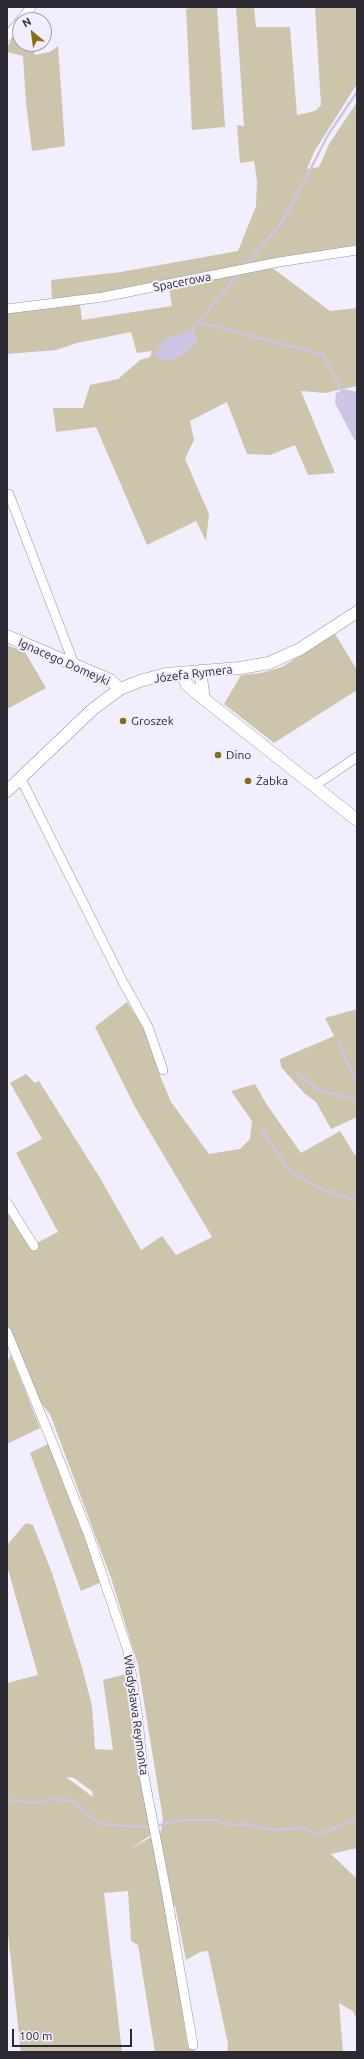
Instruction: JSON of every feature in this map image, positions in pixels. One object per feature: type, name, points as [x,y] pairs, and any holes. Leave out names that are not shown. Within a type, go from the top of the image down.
[{"type":"street","name":"Spacerowa","points":[[7,309],[102,297],[279,262],[357,250]]},
{"type":"street","points":[[9,494],[74,664]]},
{"type":"street","name":"Józefa Rymera","points":[[7,791],[93,709],[120,689],[155,676],[240,668],[277,660],[300,649],[357,612]]},
{"type":"street","name":"Ignacego Domeyki","points":[[7,636],[110,680],[120,689]]},
{"type":"street","points":[[200,671],[204,699]]},
{"type":"street","points":[[182,673],[187,685],[357,820]]},
{"type":"street","points":[[314,786],[357,757]]},
{"type":"street","points":[[21,779],[123,982],[148,1027],[163,1070]]},
{"type":"street","points":[[7,1203],[34,1246]]},
{"type":"street","name":"Władysława Reymonta","points":[[7,1332],[89,1536],[128,1651],[138,1720],[143,1771],[193,2045]]},
{"type":"shaded area","points":[[195,7],[217,7],[225,127],[192,130],[186,9]]},
{"type":"shaded area","points":[[236,7],[254,7],[256,27],[290,27],[297,115],[315,111],[321,105],[315,7],[357,7],[357,84],[314,152],[307,169],[319,167],[329,144],[357,102],[357,245],[92,296],[52,300],[51,280],[121,272],[238,251],[256,206],[257,181],[254,161],[240,163],[237,125],[244,126]]},
{"type":"shaded area","points":[[12,39],[12,52],[34,52],[35,55],[52,52],[58,46],[65,146],[32,151],[26,103],[23,56],[7,52],[7,48]]},
{"type":"shaded area","points":[[271,267],[330,311],[357,308],[357,386],[325,393],[301,391],[335,473],[308,475],[295,445],[270,455],[247,454],[227,402],[190,421],[194,440],[185,459],[209,514],[206,541],[196,521],[147,545],[96,427],[56,432],[53,408],[83,408],[90,385],[118,379],[140,360],[150,357],[152,351],[137,353],[131,332],[77,343],[56,350],[7,354],[7,313],[80,304],[82,320],[172,306],[169,288]]},
{"type":"shaded area","points":[[193,329],[198,341],[187,352],[172,360],[163,361],[155,355],[162,343],[169,337]]},
{"type":"shaded area","points":[[345,389],[357,392],[357,441],[355,441],[335,403],[336,393]]},
{"type":"shaded area","points":[[335,634],[357,670],[357,690],[274,743],[224,704],[241,675],[261,673],[282,667]]},
{"type":"shaded area","points":[[7,645],[25,652],[46,688],[7,709]]},
{"type":"shaded area","points":[[127,1002],[147,1033],[160,1076],[171,1102],[209,1154],[240,1149],[250,1139],[252,1121],[231,1091],[255,1084],[267,1105],[301,1153],[340,1131],[355,1155],[357,1155],[357,1848],[331,1854],[356,1878],[357,1882],[357,2022],[354,2012],[339,2003],[343,2052],[227,2052],[228,2044],[208,1951],[200,1952],[186,1960],[175,1905],[168,1911],[187,2043],[197,2052],[155,2052],[138,1945],[131,1941],[128,1891],[104,1893],[122,2052],[21,2052],[7,1925],[7,1683],[38,1675],[7,1566],[7,1545],[26,1523],[33,1525],[52,1573],[82,1667],[92,1706],[95,1749],[113,1750],[103,1680],[126,1674],[136,1728],[136,1746],[141,1777],[155,1832],[129,1850],[161,1831],[163,1819],[138,1665],[111,1578],[50,1414],[41,1403],[7,1323],[7,1209],[29,1247],[58,1232],[16,1153],[42,1139],[10,1083],[26,1074],[35,1083],[39,1081],[100,1178],[141,1250],[162,1236],[176,1255],[212,1237],[135,1107],[95,1027]],"holes":[[[66,1777],[74,1778],[92,1791],[93,1797]]]},
{"type":"shaded area","points":[[357,1009],[357,1117],[331,1129],[316,1102],[305,1094],[281,1067],[280,1059],[334,1036],[325,1018]]},
{"type":"shaded area","points":[[11,1355],[40,1428],[7,1444],[7,1362]]},
{"type":"shaded area","points":[[50,1443],[102,1582],[81,1591],[30,1453]]},
{"type":"waterway","points":[[244,266],[280,225],[328,135],[357,92]]},
{"type":"waterway","points":[[193,329],[240,272]]},
{"type":"waterway","points":[[199,322],[323,355],[342,391]]},
{"type":"waterway","points":[[340,1045],[357,1083]]},
{"type":"waterway","points":[[297,1073],[318,1090],[357,1100]]},
{"type":"waterway","points":[[261,1128],[289,1170],[314,1186],[357,1201]]},
{"type":"waterway","points":[[11,1800],[35,1803],[56,1798],[61,1801],[70,1800],[100,1824],[146,1827]]},
{"type":"waterway","points":[[160,1825],[184,1820],[216,1820],[231,1825],[245,1824],[273,1830],[303,1828],[317,1835],[342,1825]]},
{"type":"waterway","points":[[345,1823],[357,1822]]},
{"type":"place","name":"Groszek","points":[[123,721]]},
{"type":"place","name":"Dino","points":[[218,755]]},
{"type":"place","name":"Żabka","points":[[248,781]]}]
